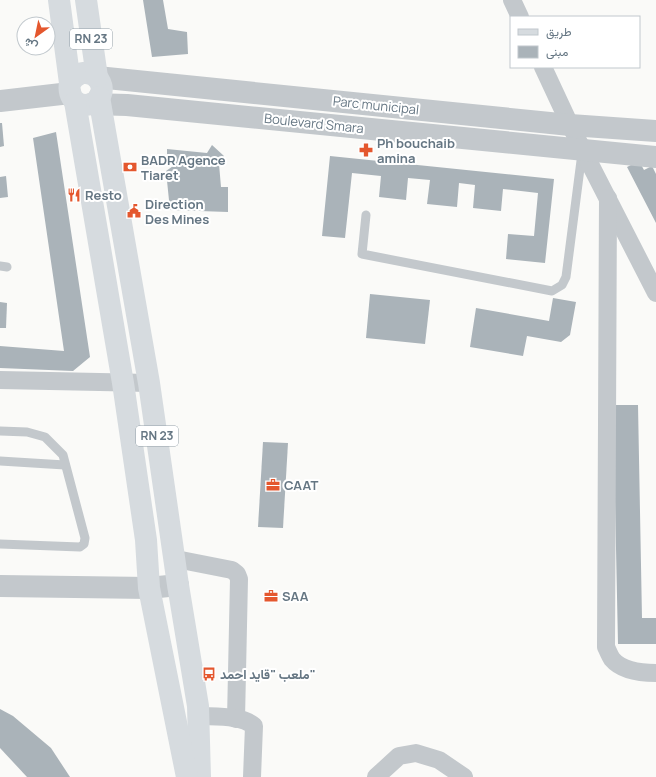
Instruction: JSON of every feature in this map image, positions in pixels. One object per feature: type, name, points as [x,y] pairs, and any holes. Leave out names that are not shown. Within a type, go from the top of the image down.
[{"type":"main road","name":"RN 23","points":[[59,0],[86,94],[149,383],[176,559],[178,585],[199,716],[200,777]]},
{"type":"main road","name":"RN 23","points":[[86,0],[86,94],[123,383],[146,540],[150,588],[187,777]]},
{"type":"street","points":[[512,0],[520,16]]},
{"type":"street","points":[[543,68],[570,125],[656,293]]},
{"type":"street","points":[[0,101],[86,94]]},
{"type":"street","name":"Parc municipal","points":[[86,94],[656,131]]},
{"type":"street","name":"Boulevard Smara","points":[[86,94],[135,106],[656,156]]},
{"type":"street","points":[[608,198],[606,647],[613,659],[624,667],[642,673],[656,673]]},
{"type":"street","points":[[0,380],[149,383]]},
{"type":"street","points":[[176,559],[232,570],[237,574],[239,579],[236,719]]},
{"type":"street","points":[[0,586],[150,588],[178,585]]},
{"type":"street","points":[[199,716],[248,721],[254,726],[252,777]]},
{"type":"street","points":[[376,777],[399,756],[416,753],[439,760],[464,777]]},
{"type":"lane","points":[[366,215],[362,254],[552,291],[562,285],[566,277],[583,149]]},
{"type":"lane","points":[[0,431],[27,432],[45,437],[63,454],[85,538],[84,544],[80,547],[0,544]]},
{"type":"lane","points":[[0,461],[65,465]]},
{"type":"building","points":[[143,0],[163,0],[168,29],[187,32],[188,54],[152,57]]},
{"type":"building","points":[[0,123],[2,123],[4,146],[0,147]]},
{"type":"building","points":[[56,132],[90,357],[73,371],[0,368],[0,346],[64,351],[33,138]]},
{"type":"building","points":[[212,145],[224,156],[219,164],[221,187],[228,187],[228,212],[170,210],[166,171],[176,164],[167,162],[167,149],[207,153]]},
{"type":"building","points":[[330,156],[554,179],[545,263],[506,259],[508,234],[534,236],[538,193],[503,189],[501,211],[473,208],[475,185],[459,183],[457,207],[427,204],[430,180],[408,178],[406,200],[379,197],[381,176],[352,173],[345,238],[322,236]]},
{"type":"building","points":[[639,161],[644,170],[652,166],[656,174],[656,223],[627,167]]},
{"type":"building","points":[[6,176],[8,197],[0,198],[0,177]]},
{"type":"building","points":[[370,294],[430,300],[425,344],[366,338]]},
{"type":"building","points":[[553,298],[576,302],[570,335],[561,342],[527,336],[523,356],[470,347],[476,308],[549,321]]},
{"type":"building","points":[[0,302],[7,303],[6,328],[0,328]]},
{"type":"building","points":[[613,405],[638,405],[642,618],[656,618],[656,644],[618,644]]},
{"type":"building","name":"CAAT","points":[[263,442],[288,443],[283,528],[258,527]]},
{"type":"building","points":[[0,709],[13,716],[51,748],[70,777],[27,777],[0,748]]},
{"type":"place","name":"Ph bouchaib amina","points":[[366,150]]},
{"type":"place","name":"BADR Agence Tiaret","points":[[130,167]]},
{"type":"place","name":"Resto","points":[[74,195]]},
{"type":"place","name":"Direction Des Mines","points":[[134,211]]},
{"type":"place","name":"CAAT","points":[[273,485]]},
{"type":"place","name":"SAA","points":[[271,596]]},
{"type":"place","name":"ملعب \"قايد احمد\"","points":[[209,674]]}]
